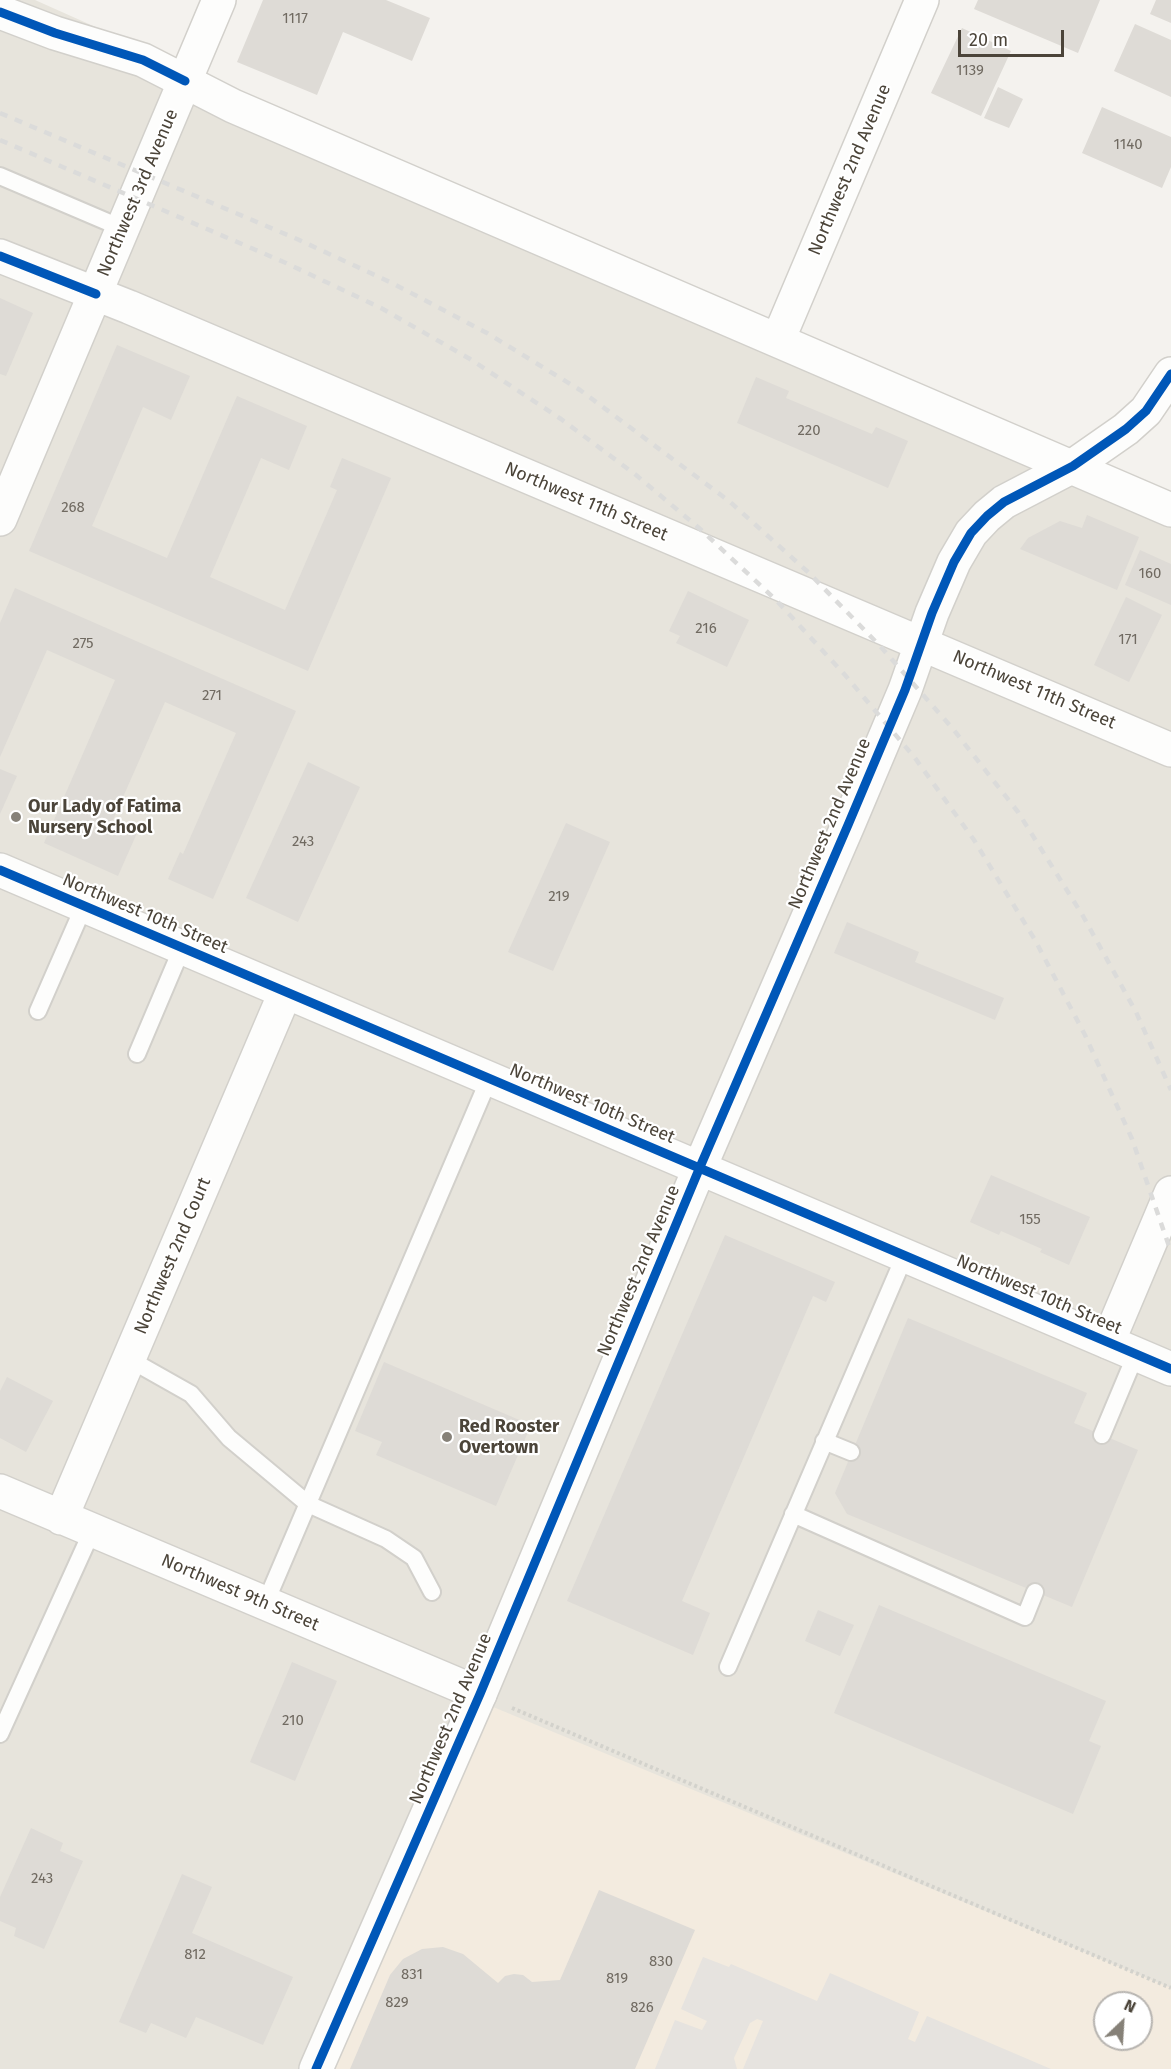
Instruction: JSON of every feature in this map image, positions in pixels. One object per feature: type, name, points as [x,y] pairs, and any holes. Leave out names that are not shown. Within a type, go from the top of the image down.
[{"type":"street","name":"Northwest 3rd Avenue","points":[[0,519],[219,0]]},
{"type":"street","name":"Northwest 2nd Avenue","points":[[778,340],[922,0]]},
{"type":"street","points":[[0,12],[55,33],[143,60],[233,106],[1171,510]]},
{"type":"street","name":"Northwest 11th Street","points":[[0,256],[96,294],[922,642],[1171,750]]},
{"type":"street","name":"Northwest 2nd Avenue","points":[[316,2069],[491,1699],[700,1167],[849,825],[905,690],[954,562],[971,533],[1004,502],[1073,466],[1146,411],[1171,374]]},
{"type":"street","name":"Northwest 10th Street","points":[[0,870],[1171,1369]]},
{"type":"street","name":"Northwest 2nd Court","points":[[62,1518],[285,993]]},
{"type":"street","points":[[1122,1348],[1171,1193]]},
{"type":"street","name":"Northwest 9th Street","points":[[0,1491],[491,1699]]},
{"type":"lane","points":[[0,176],[124,229]]},
{"type":"lane","points":[[38,1011],[84,906]]},
{"type":"lane","points":[[137,1054],[182,948]]},
{"type":"lane","points":[[265,1604],[489,1079]]},
{"type":"lane","points":[[728,1667],[904,1255]]},
{"type":"lane","points":[[1102,1435],[1122,1348]]},
{"type":"lane","points":[[129,1359],[191,1394],[229,1438],[308,1504],[386,1539],[414,1558],[432,1592]]},
{"type":"lane","points":[[824,1441],[851,1452]]},
{"type":"lane","points":[[792,1514],[1025,1617],[1035,1592]]},
{"type":"lane","points":[[0,1734],[92,1531]]},
{"type":"path","points":[[491,1699],[1171,1988]]},
{"type":"shaded area","points":[[0,0],[35,0],[1171,507],[1171,2069],[0,2069]]},
{"type":"shaded area","points":[[486,1704],[1171,1988],[1171,2069],[329,2069]]},
{"type":"shaded area","points":[[703,1957],[729,1967],[731,1964],[817,2001],[830,1973],[919,2012],[908,2039],[915,2042],[927,2016],[1051,2069],[743,2069],[763,2021],[757,2019],[750,2023],[734,2058],[737,2069],[655,2069],[675,2020],[702,2030],[707,2021],[681,2009]]},
{"type":"building","points":[[263,0],[386,0],[430,18],[412,61],[343,32],[317,95],[237,62]]},
{"type":"building","points":[[978,0],[1100,0],[1078,53],[974,9]]},
{"type":"building","points":[[1156,0],[1171,0],[1171,23],[1150,14]]},
{"type":"building","points":[[1135,24],[1171,40],[1171,97],[1114,71]]},
{"type":"building","points":[[962,28],[1011,51],[981,116],[931,93]]},
{"type":"building","points":[[998,87],[1023,99],[1009,128],[984,118]]},
{"type":"building","points":[[1102,107],[1171,137],[1171,167],[1162,188],[1082,153]]},
{"type":"building","points":[[0,298],[33,313],[6,376],[0,374]]},
{"type":"building","points":[[117,345],[190,376],[171,420],[143,407],[92,526],[167,558],[237,396],[307,426],[289,470],[261,458],[210,577],[285,610],[337,490],[330,487],[342,458],[391,478],[308,671],[29,551]]},
{"type":"building","points":[[756,377],[789,391],[786,398],[872,434],[876,427],[908,441],[888,488],[737,423]]},
{"type":"building","points":[[1087,515],[1139,537],[1117,590],[1020,549],[1028,538],[1060,521],[1082,528]]},
{"type":"building","points":[[1140,550],[1171,564],[1171,605],[1125,585]]},
{"type":"building","points":[[15,588],[296,711],[213,899],[168,879],[180,852],[183,854],[236,733],[165,702],[112,822],[137,833],[118,876],[44,843],[115,680],[47,650],[0,757],[0,623]]},
{"type":"building","points":[[688,591],[749,620],[727,667],[676,643],[680,636],[669,631]]},
{"type":"building","points":[[1126,597],[1162,615],[1129,682],[1094,665]]},
{"type":"building","points":[[308,762],[360,787],[298,922],[246,898]]},
{"type":"building","points":[[0,769],[17,776],[0,814]]},
{"type":"building","points":[[566,823],[610,842],[553,971],[508,952]]},
{"type":"building","points":[[847,922],[919,952],[915,962],[1004,998],[995,1020],[834,953]]},
{"type":"building","points":[[991,1175],[1090,1217],[1069,1265],[1040,1252],[1042,1249],[1001,1231],[999,1235],[970,1222]]},
{"type":"building","points":[[725,1235],[835,1282],[826,1302],[813,1296],[682,1601],[710,1613],[693,1655],[567,1601]]},
{"type":"building","points":[[908,1318],[1087,1393],[1074,1423],[1138,1450],[1072,1607],[847,1514],[835,1493]]},
{"type":"building","name":"Red Rooster Overtown","points":[[384,1362],[531,1425],[496,1506],[376,1455],[382,1442],[355,1431]]},
{"type":"building","points":[[7,1377],[53,1401],[26,1452],[0,1438],[0,1391]]},
{"type":"building","points":[[879,1605],[1106,1701],[1089,1741],[1101,1746],[1073,1814],[834,1713]]},
{"type":"building","points":[[818,1610],[854,1625],[840,1656],[805,1641]]},
{"type":"building","points":[[292,1662],[337,1681],[295,1781],[250,1762]]},
{"type":"building","points":[[31,1828],[63,1843],[60,1851],[83,1861],[44,1949],[14,1936],[16,1928],[0,1921],[0,1897]]},
{"type":"building","points":[[182,1874],[212,1887],[192,1933],[293,1977],[263,2045],[196,2017],[186,2038],[151,2023],[146,2033],[119,2022]]},
{"type":"building","points":[[599,1890],[695,1930],[635,2069],[350,2069],[390,1975],[403,1959],[422,1949],[443,1947],[463,1954],[498,1983],[505,1976],[514,1974],[523,1975],[532,1982],[560,1980]]},
{"type":"railway","points":[[0,113],[297,239],[392,283],[487,333],[580,390],[729,501],[808,572],[881,647],[953,729],[1018,812],[1083,916],[1136,1012],[1171,1090]]},
{"type":"railway","points":[[0,140],[286,263],[381,308],[470,359],[561,419],[636,475],[699,528],[776,600],[845,675],[915,758],[974,840],[1035,940],[1085,1035],[1132,1139],[1171,1252]]},
{"type":"cycle path","points":[[0,12],[55,33],[143,60],[185,81]]},
{"type":"cycle path","points":[[0,256],[96,294]]},
{"type":"cycle path","points":[[316,2069],[480,1694],[700,1167],[848,825],[905,690],[932,613],[954,562],[971,533],[987,516],[1004,502],[1073,466],[1126,429],[1146,411],[1171,374]]},
{"type":"cycle path","points":[[0,870],[1171,1369]]},
{"type":"place","name":"Our Lady of Fatima Nursery School","points":[[16,817]]},
{"type":"place","name":"Red Rooster Overtown","points":[[447,1437]]}]
